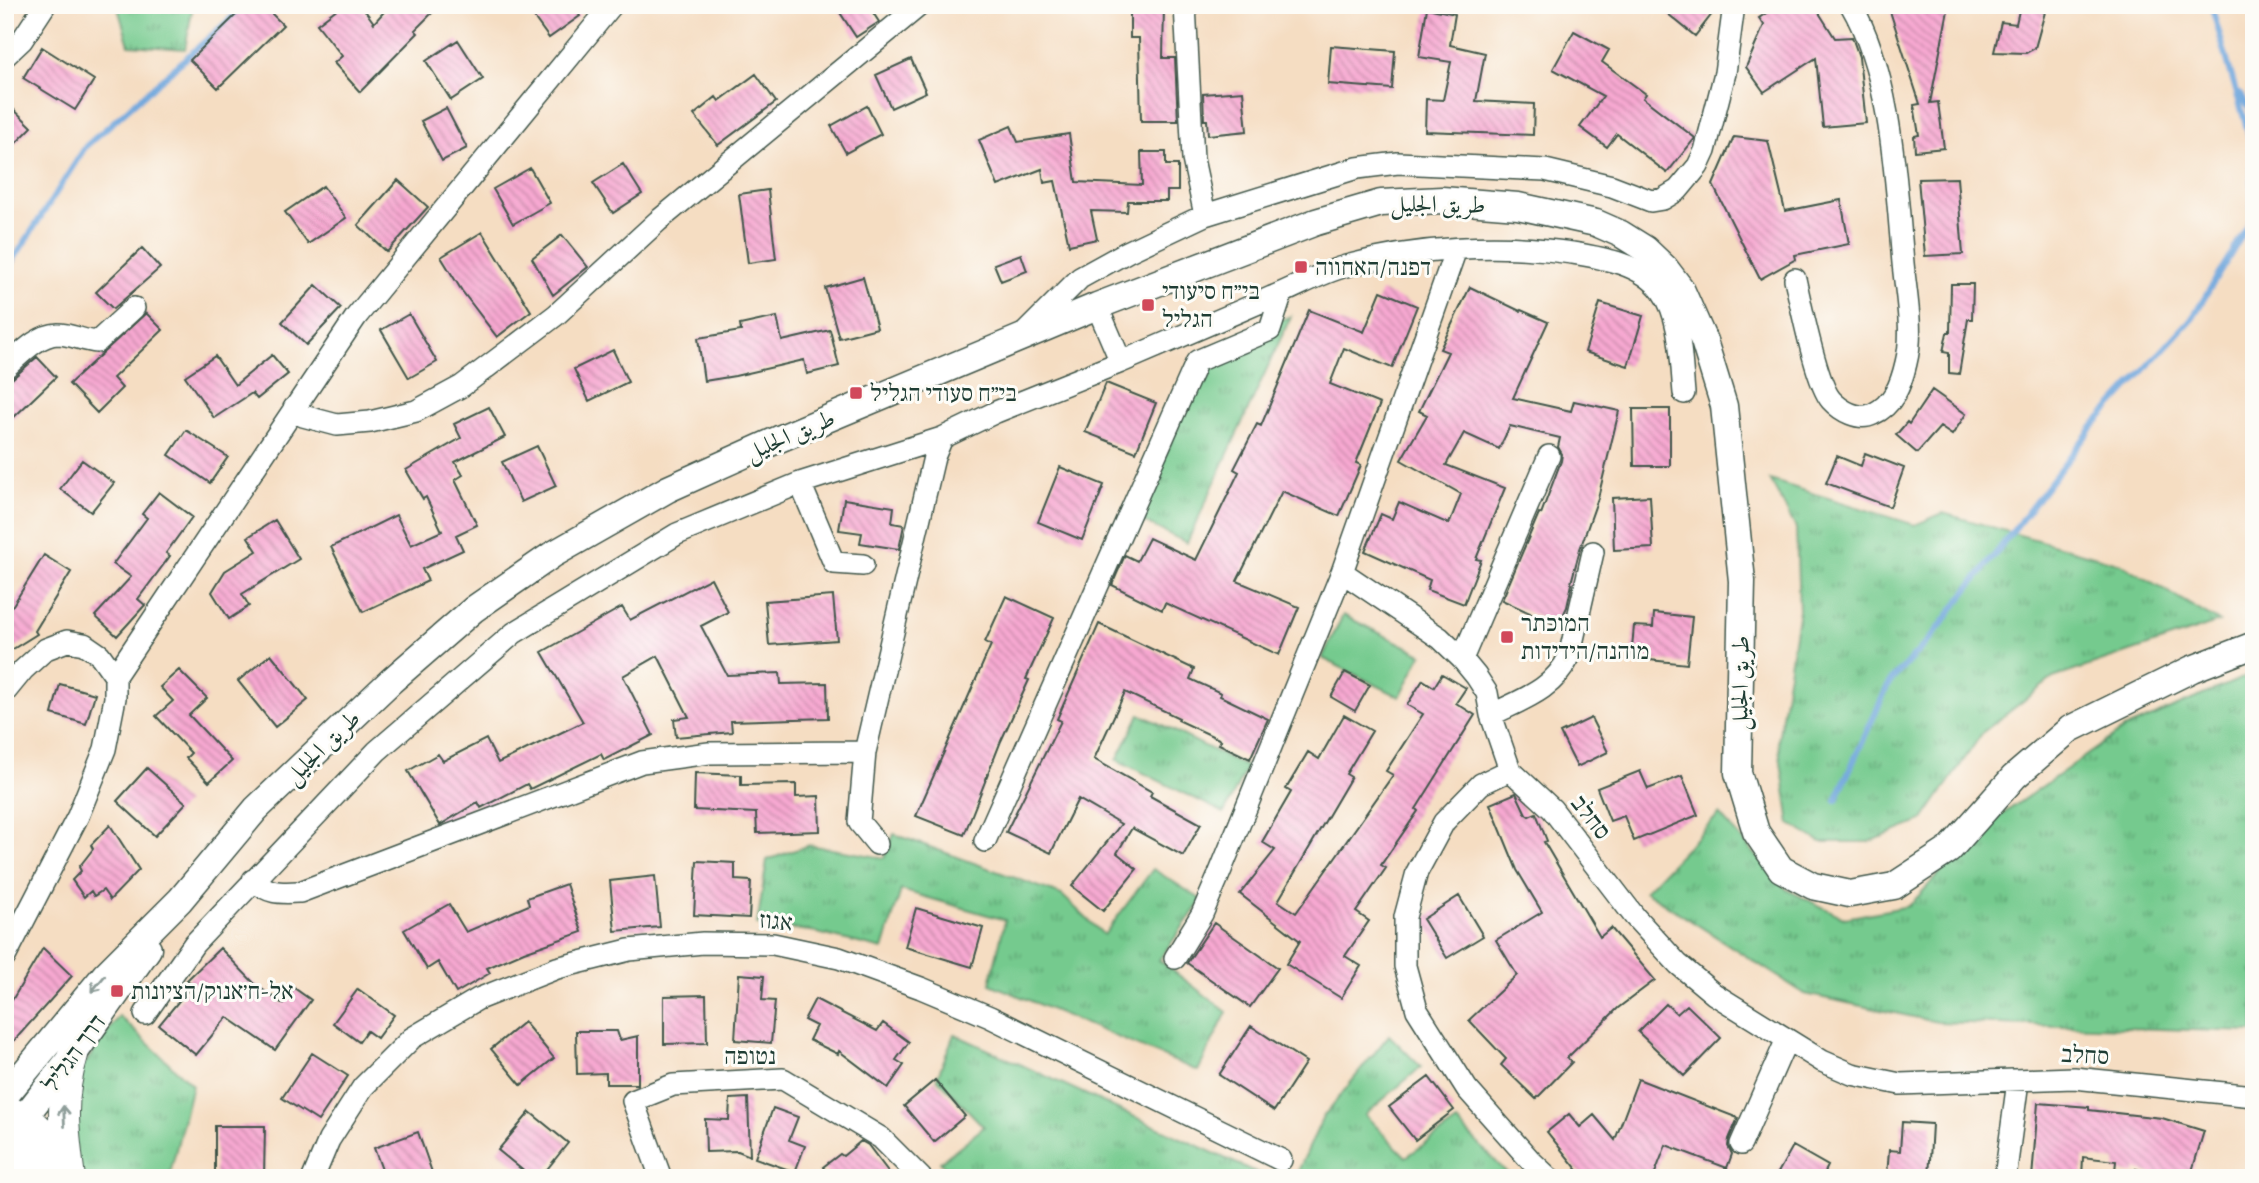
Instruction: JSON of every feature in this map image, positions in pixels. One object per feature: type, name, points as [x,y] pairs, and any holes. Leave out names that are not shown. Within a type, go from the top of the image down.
[{"type":"highway","points":[[71,1178],[62,1111],[67,1073],[73,1055]]},
{"type":"highway","points":[[10,1127],[32,1178]]},
{"type":"highway","points":[[10,1127],[46,1138],[54,1151],[63,1178]]},
{"type":"highway","points":[[5,1177],[13,1178]]},
{"type":"main road","name":"طريق الجليل","points":[[180,900],[256,809],[391,681],[474,609],[552,555],[668,489],[779,439],[1097,306],[1316,222],[1381,202],[1442,200],[1518,206],[1596,223],[1621,234],[1645,250],[1665,268],[1681,289],[1704,341],[1724,407],[1742,581],[1738,773],[1756,832],[1781,869],[1814,886],[1850,894],[1894,886],[1948,850],[2014,777],[2070,729],[2192,668],[2254,645]]},
{"type":"main road","name":"דרך הגליל","points":[[10,1127],[73,1055],[137,966],[180,900]]},
{"type":"main road","name":"דרך הגליל","points":[[5,1096],[105,975],[180,900]]},
{"type":"street","points":[[5,56],[22,40],[45,5]]},
{"type":"street","points":[[5,957],[78,816],[105,749],[115,698],[115,676],[356,317],[612,5]]},
{"type":"street","points":[[294,408],[303,416],[337,425],[370,422],[416,411],[462,386],[556,315],[657,221],[920,5]]},
{"type":"street","points":[[1185,5],[1193,159],[1205,215]]},
{"type":"street","points":[[1020,338],[1080,278],[1128,252],[1205,215],[1357,168],[1398,163],[1545,170],[1612,186],[1651,201],[1663,199],[1678,190],[1698,166],[1705,151],[1725,73],[1734,5]]},
{"type":"street","points":[[1795,279],[1818,369],[1830,399],[1849,414],[1868,417],[1886,408],[1898,387],[1907,361],[1909,328],[1887,116],[1873,55],[1860,20],[1851,5]]},
{"type":"street","points":[[145,1014],[194,944],[377,751],[514,633],[677,534],[800,483],[942,438],[996,412],[1121,362],[1314,277],[1346,266],[1456,249],[1539,248],[1596,257],[1644,272],[1663,292],[1678,328],[1684,393]]},
{"type":"street","points":[[1175,958],[1202,914],[1342,572],[1456,249]]},
{"type":"street","points":[[985,841],[1197,360],[1270,330],[1282,293]]},
{"type":"street","points":[[1097,306],[1121,362]]},
{"type":"street","points":[[5,368],[40,338],[59,334],[97,342],[134,307]]},
{"type":"street","points":[[877,844],[859,822],[865,752],[934,457],[942,438]]},
{"type":"street","points":[[1462,659],[1549,456]]},
{"type":"street","points":[[800,483],[834,562],[863,565]]},
{"type":"street","points":[[1492,715],[1541,691],[1562,672],[1569,657],[1592,552]]},
{"type":"street","name":"סחלב","points":[[1342,572],[1440,638],[1462,659],[1487,693],[1510,769],[1552,809],[1635,917],[1678,964],[1714,994],[1832,1066],[1852,1074],[1900,1084],[2074,1078],[2254,1096]]},
{"type":"street","points":[[5,692],[23,670],[46,649],[67,640],[84,644],[100,655],[115,676]]},
{"type":"street","points":[[253,880],[265,890],[300,892],[642,762],[709,753],[865,752]]},
{"type":"street","points":[[1510,769],[1481,784],[1444,822],[1438,832],[1417,872],[1405,917],[1405,966],[1417,1010],[1467,1089],[1549,1178]]},
{"type":"street","name":"אגוז","points":[[320,1172],[329,1140],[363,1087],[412,1038],[478,999],[557,968],[617,953],[703,943],[774,944],[839,958],[921,988],[990,1017],[1281,1160]]},
{"type":"street","points":[[1741,1144],[1787,1039]]},
{"type":"street","name":"נטופה","points":[[661,1178],[633,1101],[673,1085],[783,1079],[881,1138],[921,1178]]},
{"type":"street","points":[[2005,1178],[2018,1080]]},
{"type":"green space","points":[[117,5],[193,5],[185,49],[129,45]]},
{"type":"green space","points":[[1291,316],[1187,543],[1138,519],[1211,346]]},
{"type":"green space","points":[[1770,480],[1915,525],[1943,513],[2121,564],[2219,622],[2053,678],[1983,732],[1922,821],[1869,842],[1821,842],[1790,824],[1778,741],[1799,610],[1796,528]]},
{"type":"green space","points":[[1343,615],[1422,654],[1400,697],[1322,658]]},
{"type":"green space","points":[[2254,673],[2254,1032],[1937,1022],[1805,994],[1645,891],[1719,814],[1787,890],[1845,918],[1909,906],[1980,830],[2124,729]]},
{"type":"green space","points":[[1140,714],[1247,767],[1224,813],[1117,760]]},
{"type":"green space","points":[[894,834],[1062,895],[1104,935],[1153,869],[1202,900],[1159,960],[1227,1012],[1198,1071],[990,984],[1005,920],[901,890],[883,949],[809,931],[757,925],[767,860],[809,845],[884,858]]},
{"type":"green space","points":[[119,1016],[192,1085],[169,1178],[66,1178],[73,1080]]},
{"type":"green space","points":[[954,1034],[1268,1178],[1073,1178],[1068,1172],[1062,1178],[955,1178],[940,1162],[984,1127],[937,1078]]},
{"type":"green space","points":[[1389,1035],[1421,1067],[1365,1115],[1406,1157],[1457,1122],[1512,1178],[1295,1178],[1323,1117]]},
{"type":"building","points":[[246,5],[263,5],[283,25],[218,88],[190,60]]},
{"type":"building","points":[[342,5],[361,5],[374,23],[390,5],[440,5],[415,30],[418,33],[360,92],[334,63],[342,56],[317,24]]},
{"type":"building","points":[[540,5],[572,5],[580,16],[549,38],[530,12]]},
{"type":"building","points":[[835,5],[868,5],[879,22],[856,37]]},
{"type":"building","points":[[1130,5],[1164,5],[1163,58],[1175,58],[1178,121],[1141,121],[1139,38],[1130,38]]},
{"type":"building","points":[[1657,5],[1719,5],[1695,36]]},
{"type":"building","points":[[1778,5],[1814,5],[1835,38],[1852,37],[1859,57],[1866,123],[1823,127],[1816,58],[1764,92],[1746,67],[1764,25],[1759,18]]},
{"type":"building","points":[[1888,5],[1949,5],[1930,103],[1938,102],[1944,148],[1915,151],[1914,136],[1919,135],[1914,105],[1920,104]]},
{"type":"building","points":[[2020,6],[2045,12],[2035,48],[2026,53],[1994,52],[2001,22],[2016,24]]},
{"type":"building","points":[[1427,8],[1455,14],[1450,45],[1485,53],[1476,101],[1534,104],[1533,135],[1425,131],[1426,99],[1443,100],[1451,62],[1419,57]]},
{"type":"building","points":[[1574,31],[1609,50],[1602,62],[1646,94],[1643,98],[1695,138],[1667,173],[1617,134],[1607,147],[1580,127],[1603,96],[1553,69]]},
{"type":"building","points":[[458,40],[483,79],[451,100],[426,61]]},
{"type":"building","points":[[1331,46],[1395,51],[1392,89],[1328,84]]},
{"type":"building","points":[[42,47],[94,80],[75,110],[23,78]]},
{"type":"building","points":[[911,59],[926,92],[891,108],[876,75]]},
{"type":"building","points":[[756,74],[776,102],[718,145],[694,115],[716,97],[719,101]]},
{"type":"building","points":[[1243,91],[1247,131],[1208,135],[1207,120],[1204,120],[1203,94]]},
{"type":"building","points":[[5,101],[32,127],[5,154]]},
{"type":"building","points":[[867,106],[881,134],[846,153],[831,126]]},
{"type":"building","points":[[446,108],[467,148],[442,161],[421,121]]},
{"type":"building","points":[[1011,126],[1018,142],[1069,134],[1076,182],[1142,185],[1141,152],[1166,152],[1166,165],[1178,165],[1178,191],[1167,191],[1167,201],[1128,201],[1127,212],[1091,211],[1097,239],[1069,245],[1055,181],[1044,183],[1042,169],[998,186],[979,140]]},
{"type":"building","points":[[1734,137],[1768,141],[1785,211],[1841,200],[1849,244],[1795,255],[1796,259],[1760,279],[1713,185]]},
{"type":"building","points":[[623,164],[642,194],[613,213],[593,183]]},
{"type":"building","points":[[530,168],[550,203],[513,224],[493,189]]},
{"type":"building","points":[[1957,178],[1963,254],[1925,256],[1918,179]]},
{"type":"building","points":[[398,180],[428,207],[387,252],[358,225]]},
{"type":"building","points":[[323,186],[346,218],[308,244],[285,212]]},
{"type":"building","points":[[768,190],[776,259],[748,263],[739,194]]},
{"type":"building","points":[[482,232],[531,311],[497,337],[462,291],[441,257]]},
{"type":"building","points":[[562,235],[588,267],[553,295],[532,258]]},
{"type":"building","points":[[142,248],[160,268],[113,309],[96,292]]},
{"type":"building","points":[[1021,254],[1027,271],[1001,281],[994,264]]},
{"type":"building","points":[[863,277],[877,328],[839,338],[825,288]]},
{"type":"building","points":[[1951,284],[1973,284],[1972,319],[1968,319],[1959,374],[1949,373],[1949,353],[1943,352],[1947,333],[1950,333]]},
{"type":"building","points":[[316,285],[341,308],[306,345],[282,322]]},
{"type":"building","points":[[1470,287],[1548,322],[1513,398],[1571,411],[1574,401],[1619,411],[1598,498],[1580,549],[1567,607],[1558,626],[1502,600],[1539,513],[1541,514],[1561,461],[1562,454],[1558,447],[1560,438],[1510,426],[1499,449],[1464,433],[1446,465],[1505,488],[1476,559],[1481,560],[1464,604],[1427,590],[1430,580],[1365,551],[1381,514],[1392,519],[1399,502],[1449,524],[1461,494],[1401,460],[1427,415],[1419,411],[1448,352],[1440,349]]},
{"type":"building","points":[[1381,291],[1417,306],[1392,368],[1344,348],[1330,384],[1380,404],[1356,463],[1361,465],[1339,516],[1282,491],[1237,581],[1299,607],[1279,655],[1165,603],[1162,610],[1112,585],[1125,555],[1137,561],[1149,538],[1196,560],[1239,472],[1234,469],[1257,424],[1261,426],[1309,310],[1364,332]]},
{"type":"building","points":[[1600,303],[1643,316],[1628,366],[1585,352]]},
{"type":"building","points":[[146,313],[163,330],[113,378],[122,388],[97,413],[69,384]]},
{"type":"building","points":[[409,314],[437,362],[409,378],[381,330]]},
{"type":"building","points":[[777,317],[782,341],[830,330],[839,366],[807,374],[804,360],[704,381],[698,338],[741,331],[740,325]]},
{"type":"building","points":[[613,350],[628,382],[589,401],[574,369]]},
{"type":"building","points":[[272,355],[288,374],[257,399],[252,393],[214,418],[185,376],[215,356],[235,385]]},
{"type":"building","points":[[37,357],[56,377],[13,418],[5,410],[5,385]]},
{"type":"building","points":[[1106,383],[1156,403],[1136,452],[1085,432]]},
{"type":"building","points":[[1932,390],[1966,414],[1952,435],[1940,427],[1917,453],[1896,435],[1907,422],[1909,424]]},
{"type":"building","points":[[489,407],[505,437],[455,462],[463,475],[455,480],[477,525],[456,535],[463,550],[422,569],[428,581],[363,612],[331,547],[396,515],[411,545],[442,531],[426,497],[423,499],[406,470],[461,438],[454,424]]},
{"type":"building","points":[[1633,409],[1670,409],[1670,466],[1634,466]]},
{"type":"building","points":[[186,430],[228,457],[210,483],[169,455]]},
{"type":"building","points":[[537,446],[556,486],[521,502],[502,462]]},
{"type":"building","points":[[1865,453],[1904,468],[1890,507],[1826,483],[1837,456],[1861,466]]},
{"type":"building","points":[[82,460],[114,483],[91,512],[60,489]]},
{"type":"building","points":[[1060,467],[1104,485],[1082,540],[1038,522]]},
{"type":"building","points":[[159,492],[192,517],[166,553],[170,556],[138,599],[145,605],[117,636],[95,616],[131,577],[113,564],[147,518],[142,514]]},
{"type":"building","points":[[1650,496],[1653,548],[1614,550],[1612,498]]},
{"type":"building","points":[[844,499],[894,507],[892,523],[904,525],[899,549],[860,543],[862,533],[839,530]]},
{"type":"building","points":[[275,520],[299,559],[242,594],[249,606],[229,619],[212,592],[225,571],[257,551],[248,537]]},
{"type":"building","points":[[44,555],[71,572],[35,631],[37,634],[5,654],[5,610],[13,605]]},
{"type":"building","points":[[711,578],[728,612],[701,626],[727,675],[780,673],[781,684],[827,683],[828,718],[731,721],[732,732],[676,737],[674,719],[689,717],[658,656],[623,676],[653,735],[604,760],[601,754],[530,789],[527,784],[481,808],[478,802],[440,825],[408,771],[438,754],[443,761],[486,739],[498,763],[583,722],[542,652],[622,607],[630,620]]},
{"type":"building","points":[[833,596],[837,640],[769,645],[765,601]]},
{"type":"building","points":[[1006,596],[1054,618],[1026,679],[1029,680],[1001,741],[964,835],[916,816],[991,645],[985,642]]},
{"type":"building","points":[[1654,613],[1692,617],[1687,664],[1631,658],[1634,626],[1653,627]]},
{"type":"building","points":[[1099,624],[1194,669],[1190,679],[1268,719],[1250,759],[1219,744],[1221,740],[1125,692],[1094,759],[1152,792],[1150,796],[1201,824],[1183,856],[1132,828],[1117,853],[1137,869],[1103,911],[1072,886],[1121,824],[1078,799],[1051,853],[1006,832],[1061,721],[1057,719]]},
{"type":"building","points":[[271,654],[308,700],[275,727],[238,681]]},
{"type":"building","points":[[179,670],[207,698],[189,715],[232,761],[209,782],[186,758],[191,753],[156,716],[173,701],[160,687]]},
{"type":"building","points":[[1345,672],[1370,685],[1355,711],[1331,697]]},
{"type":"building","points":[[1442,674],[1466,688],[1456,703],[1475,715],[1416,809],[1418,811],[1381,865],[1386,868],[1356,912],[1369,921],[1345,956],[1361,966],[1341,998],[1286,964],[1300,941],[1240,894],[1275,850],[1262,842],[1291,792],[1286,789],[1308,752],[1319,759],[1344,715],[1372,731],[1346,774],[1351,777],[1278,901],[1296,913],[1393,775],[1386,771],[1423,714],[1407,705],[1423,680],[1434,687]]},
{"type":"building","points":[[60,684],[95,694],[86,724],[52,714]]},
{"type":"building","points":[[1591,718],[1608,752],[1577,767],[1560,733]]},
{"type":"building","points":[[147,768],[186,803],[155,836],[117,801]]},
{"type":"building","points":[[1640,771],[1648,789],[1682,776],[1698,815],[1634,841],[1624,816],[1610,821],[1597,788]]},
{"type":"building","points":[[695,773],[741,775],[741,785],[796,784],[796,797],[819,796],[820,831],[757,833],[756,813],[694,810]]},
{"type":"building","points":[[1516,793],[1526,814],[1529,816],[1536,813],[1547,841],[1544,842],[1600,937],[1611,928],[1655,980],[1618,1008],[1567,1058],[1572,1062],[1536,1099],[1501,1065],[1506,1059],[1469,1020],[1517,975],[1496,940],[1542,912],[1517,870],[1490,804]]},
{"type":"building","points":[[110,825],[139,870],[110,900],[103,890],[94,896],[91,891],[84,897],[72,880],[81,871],[79,867],[93,849],[91,845]]},
{"type":"building","points":[[697,861],[735,863],[735,880],[751,881],[749,918],[694,915]]},
{"type":"building","points":[[655,876],[660,927],[615,931],[610,881]]},
{"type":"building","points":[[566,884],[582,932],[487,968],[490,973],[456,993],[438,962],[427,969],[404,930],[449,904],[466,932],[529,905],[527,898]]},
{"type":"building","points":[[1459,896],[1483,936],[1447,958],[1423,919]]},
{"type":"building","points":[[916,908],[983,928],[972,967],[905,947]]},
{"type":"building","points":[[1214,923],[1278,968],[1250,1007],[1187,963]]},
{"type":"building","points":[[43,948],[72,976],[5,1051],[5,1012]]},
{"type":"building","points":[[220,948],[256,985],[283,1004],[294,988],[311,1000],[275,1050],[227,1017],[196,1055],[159,1025],[192,985],[187,980]]},
{"type":"building","points":[[739,974],[764,976],[762,1000],[775,1001],[771,1043],[735,1040]]},
{"type":"building","points":[[358,989],[394,1015],[377,1038],[367,1031],[359,1042],[333,1023]]},
{"type":"building","points":[[706,995],[707,1043],[664,1044],[664,996]]},
{"type":"building","points":[[815,999],[877,1031],[883,1023],[909,1042],[896,1060],[904,1065],[888,1088],[839,1051],[838,1054],[809,1040],[816,1026],[804,1020]]},
{"type":"building","points":[[1666,1004],[1677,1014],[1687,1005],[1721,1038],[1684,1076],[1638,1032]]},
{"type":"building","points":[[524,1022],[554,1058],[521,1085],[491,1049]]},
{"type":"building","points":[[1251,1026],[1306,1062],[1274,1111],[1219,1075]]},
{"type":"building","points":[[576,1031],[617,1031],[620,1040],[638,1036],[638,1084],[606,1084],[606,1073],[577,1074]]},
{"type":"building","points":[[312,1053],[348,1076],[318,1121],[282,1098]]},
{"type":"building","points":[[1429,1077],[1454,1110],[1415,1140],[1389,1107]]},
{"type":"building","points":[[1638,1079],[1738,1118],[1729,1139],[1728,1146],[1732,1154],[1727,1168],[1666,1145],[1653,1178],[1584,1178],[1547,1132],[1569,1114],[1580,1127],[1594,1115],[1615,1140]]},
{"type":"building","points":[[935,1080],[965,1116],[934,1142],[904,1106]]},
{"type":"building","points":[[748,1098],[750,1156],[738,1151],[706,1152],[705,1119],[729,1120],[730,1099]]},
{"type":"building","points":[[2038,1103],[2089,1107],[2089,1110],[2162,1118],[2204,1131],[2190,1178],[2166,1178],[2136,1169],[2136,1174],[2115,1171],[2116,1161],[2083,1157],[2082,1178],[2032,1178]]},
{"type":"building","points":[[773,1108],[798,1117],[789,1140],[805,1146],[795,1172],[755,1158]]},
{"type":"building","points":[[530,1112],[568,1143],[540,1178],[532,1178],[498,1150]]},
{"type":"building","points":[[1902,1122],[1932,1124],[1929,1178],[1887,1177],[1889,1150],[1900,1151]]},
{"type":"building","points":[[215,1126],[265,1126],[264,1178],[215,1178]]},
{"type":"building","points":[[418,1132],[434,1178],[385,1178],[374,1148]]},
{"type":"building","points":[[861,1141],[868,1145],[893,1178],[831,1178],[823,1167],[840,1154],[843,1156]]},
{"type":"building","points":[[1793,1146],[1828,1166],[1822,1178],[1775,1178]]},
{"type":"waterway","points":[[5,273],[86,146],[246,5]]},
{"type":"waterway","points":[[1836,800],[1889,683],[1934,634],[2095,424],[2193,317],[2252,219],[2252,146],[2211,5]]},
{"type":"waterway","points":[[2239,93],[2254,114]]},
{"type":"place","name":"דפנה/האחווה","points":[[1301,267]]},
{"type":"place","name":"בי״ח סיעודי הגליל","points":[[1148,305]]},
{"type":"place","name":"בי״ח סעודי הגליל","points":[[856,393]]},
{"type":"place","name":"המוכתר מוהנה/הידידות","points":[[1507,637]]},
{"type":"place","name":"אל-ח׳אנוק/הציונות","points":[[117,991]]}]
